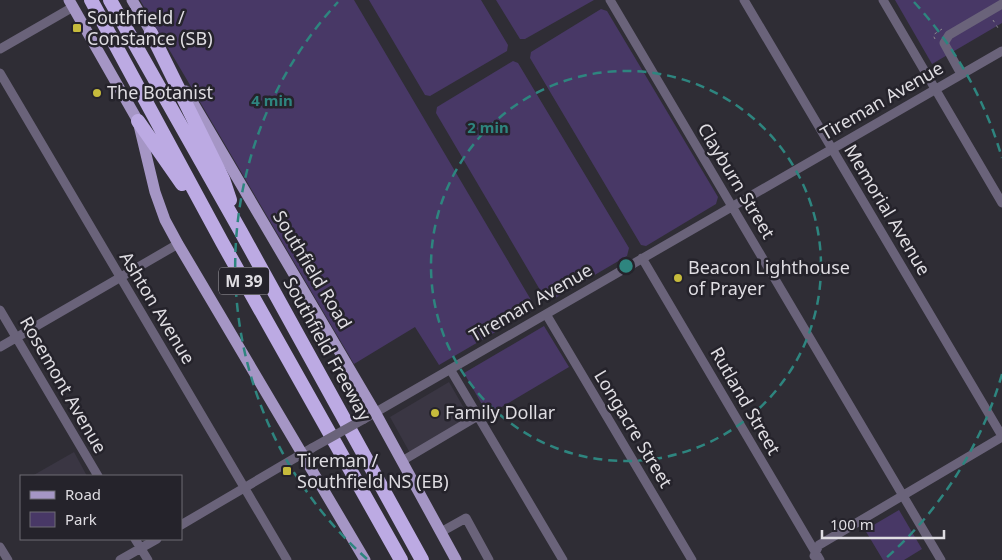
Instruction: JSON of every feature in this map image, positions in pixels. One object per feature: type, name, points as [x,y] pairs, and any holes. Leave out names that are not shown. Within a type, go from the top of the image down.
[{"type":"highway","name":"M 39","points":[[91,0],[222,242],[401,560]]},
{"type":"highway","name":"Southfield Freeway","points":[[110,0],[241,232],[422,560]]},
{"type":"highway","points":[[151,34],[223,179],[241,232]]},
{"type":"highway","points":[[138,121],[222,242]]},
{"type":"main road","name":"Southfield Road","points":[[132,0],[375,412],[456,560]]},
{"type":"main road","points":[[71,3],[138,121],[155,192],[165,220],[365,560]]},
{"type":"street","name":"Clayburn Street","points":[[610,0],[941,560]]},
{"type":"street","name":"Memorial Avenue","points":[[744,0],[1002,436]]},
{"type":"street","points":[[883,0],[1002,203]]},
{"type":"street","points":[[0,49],[71,3]]},
{"type":"street","points":[[961,74],[944,42],[949,35],[1002,4]]},
{"type":"street","name":"Tireman Avenue","points":[[182,524],[1002,50]]},
{"type":"street","name":"Ashton Avenue","points":[[0,73],[287,560]]},
{"type":"street","points":[[0,347],[178,244]]},
{"type":"street","name":"Rutland Street","points":[[642,258],[816,558]]},
{"type":"street","name":"Rosemont Avenue","points":[[0,310],[97,475]]},
{"type":"street","name":"Longacre Street","points":[[546,314],[692,560]]},
{"type":"street","points":[[450,369],[563,560]]},
{"type":"street","points":[[402,461],[478,416]]},
{"type":"street","points":[[816,558],[819,545],[1002,436]]},
{"type":"street","points":[[441,532],[466,518],[489,560]]},
{"type":"street","points":[[136,540],[148,560]]},
{"type":"street","points":[[120,560],[155,540]]},
{"type":"street","points":[[0,547],[8,560]]},
{"type":"path","points":[[993,21],[998,28]]},
{"type":"shaded area","points":[[449,382],[469,417],[410,453],[390,417]]},
{"type":"shaded area","points":[[74,452],[86,475],[34,475]]},
{"type":"green space","points":[[140,0],[354,0],[534,305],[533,310],[439,365],[415,327],[354,364]]},
{"type":"green space","points":[[369,0],[481,0],[508,45],[507,51],[430,96],[425,95]]},
{"type":"green space","points":[[496,0],[594,0],[525,39],[520,39]]},
{"type":"green space","points":[[895,0],[1002,0],[1002,23],[932,64]]},
{"type":"green space","points":[[601,9],[607,11],[718,197],[716,204],[646,246],[641,245],[530,58],[531,52]]},
{"type":"green space","points":[[513,61],[518,63],[629,248],[627,256],[552,300],[543,295],[436,113],[437,107]]},
{"type":"green space","points":[[544,326],[569,367],[488,415],[464,373]]},
{"type":"green space","points":[[899,510],[922,549],[904,560],[883,560],[865,530]]},
{"type":"place","name":"Southfield / Constance (SB)","points":[[77,28]]},
{"type":"place","name":"The Botanist","points":[[97,93]]},
{"type":"place","name":"Beacon Lighthouse of Prayer","points":[[678,278]]},
{"type":"place","name":"Family Dollar","points":[[435,413]]},
{"type":"place","name":"Tireman / Southfield NS (EB)","points":[[287,471]]}]
